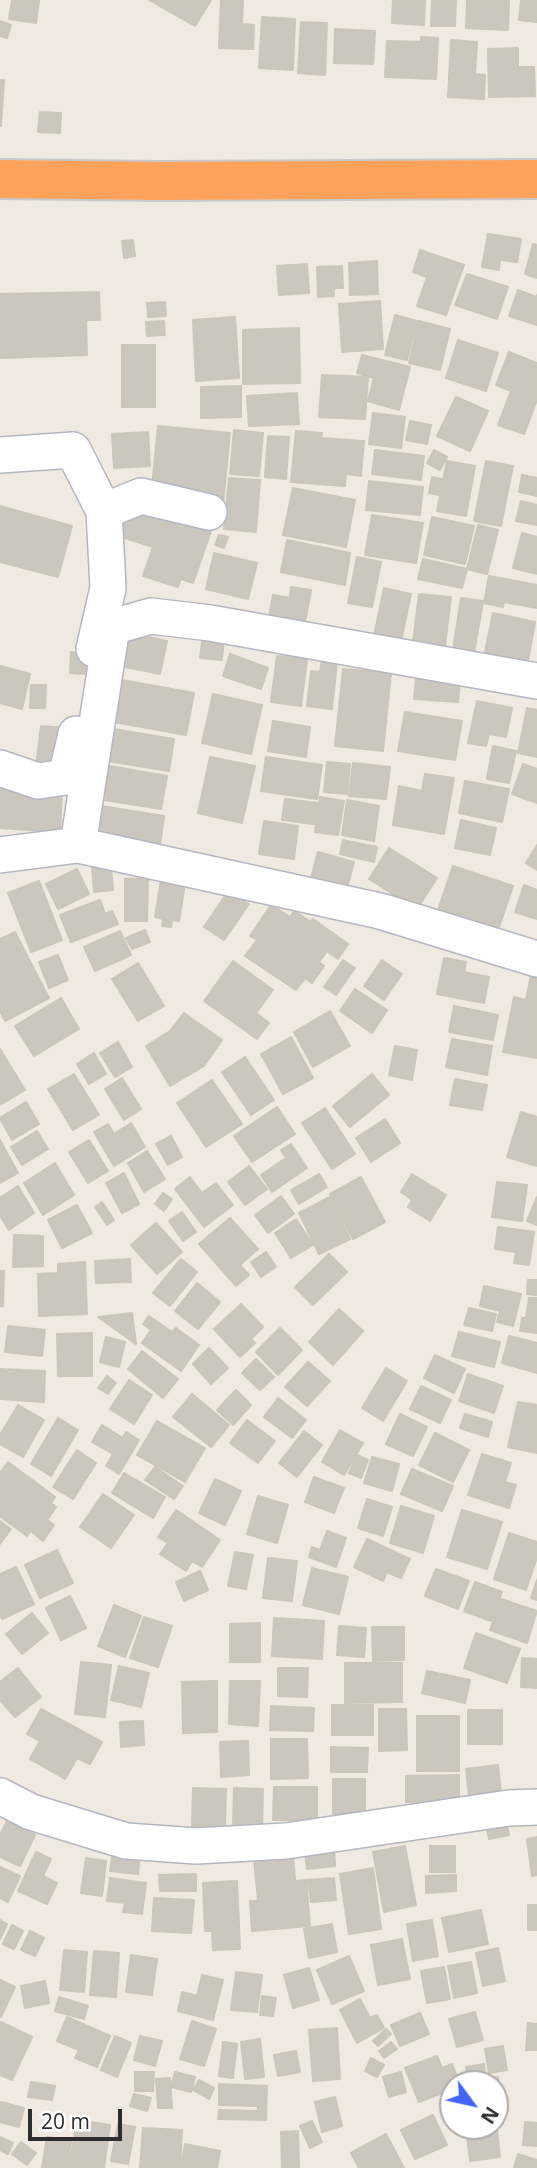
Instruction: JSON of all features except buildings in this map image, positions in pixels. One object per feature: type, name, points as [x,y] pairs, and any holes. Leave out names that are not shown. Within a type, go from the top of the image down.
[{"type":"highway","points":[[0,178],[173,181],[537,178]]},
{"type":"street","points":[[0,455],[73,450],[104,512],[108,588],[66,777],[38,781],[0,768]]},
{"type":"street","points":[[104,512],[141,496],[209,512]]},
{"type":"street","points":[[78,845],[112,627],[151,616],[210,623],[537,681]]},
{"type":"street","points":[[0,856],[78,845],[380,911],[537,959]]},
{"type":"street","points":[[0,1796],[31,1812],[126,1841],[196,1846],[286,1841],[468,1814],[537,1807]]}]
